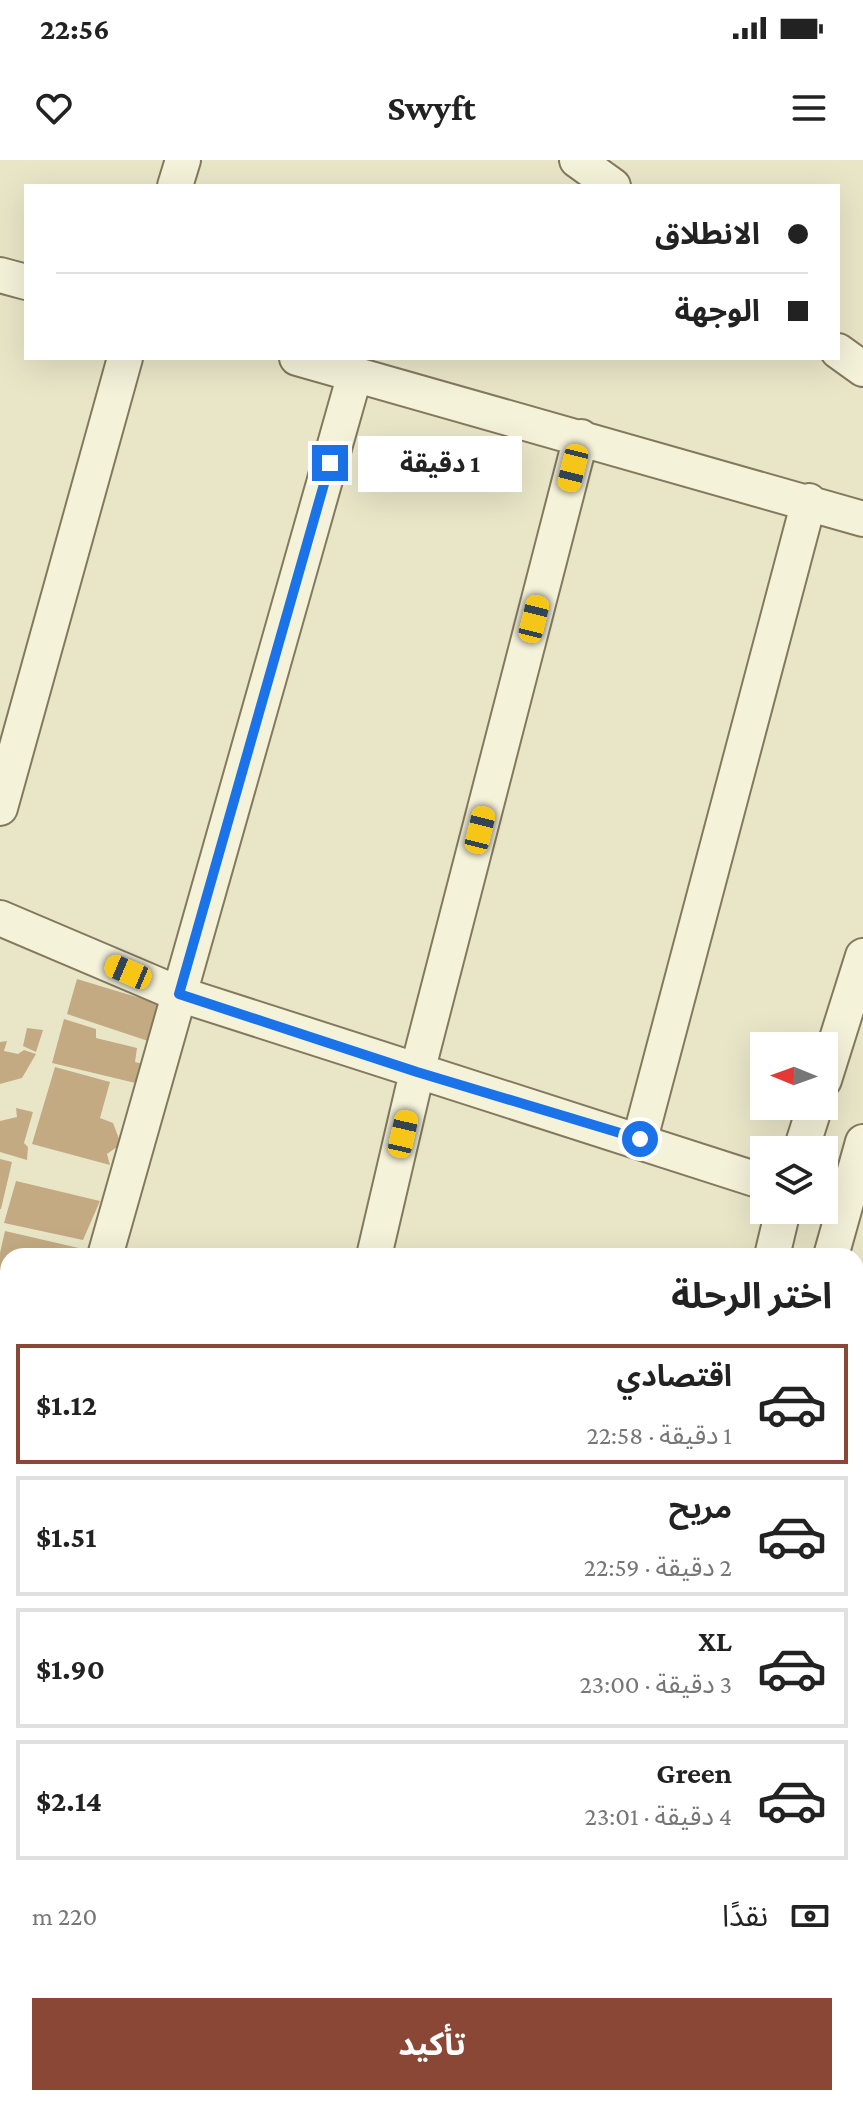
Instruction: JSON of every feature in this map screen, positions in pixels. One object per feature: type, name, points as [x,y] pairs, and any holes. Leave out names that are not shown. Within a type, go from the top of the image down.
[{"type":"street","points":[[176,184],[183,160]]},
{"type":"street","points":[[577,160],[610,184]]},
{"type":"street","points":[[0,275],[24,281]]},
{"type":"street","points":[[840,352],[863,369]]},
{"type":"street","points":[[0,808],[124,360]]},
{"type":"street","points":[[304,360],[809,501],[863,519]]},
{"type":"street","points":[[107,1248],[355,374]]},
{"type":"street","points":[[376,1248],[417,1072],[581,437]]},
{"type":"street","points":[[640,1139],[809,501]]},
{"type":"street","points":[[0,918],[179,994],[417,1072],[640,1139],[750,1177]]},
{"type":"street","points":[[838,1035],[863,956]]},
{"type":"street","points":[[833,1248],[863,1142]]},
{"type":"street","points":[[774,1248],[780,1224]]},
{"type":"building","points":[[77,979],[163,1005],[151,1042],[67,1014]]},
{"type":"building","points":[[64,1019],[96,1029],[96,1038],[137,1048],[135,1062],[153,1066],[148,1086],[52,1063]]},
{"type":"building","points":[[27,1028],[43,1030],[36,1052],[23,1046]]},
{"type":"building","points":[[7,1041],[4,1051],[18,1054],[24,1050],[36,1054],[22,1078],[0,1084],[0,1042]]},
{"type":"building","points":[[55,1067],[110,1082],[100,1118],[113,1123],[121,1144],[107,1154],[110,1165],[32,1144]]},
{"type":"building","points":[[16,1108],[33,1112],[24,1143],[28,1147],[27,1160],[0,1152],[0,1121],[17,1117]]},
{"type":"building","points":[[0,1159],[12,1162],[1,1209],[0,1209]]},
{"type":"building","points":[[16,1181],[100,1201],[83,1240],[4,1223]]},
{"type":"building","points":[[5,1231],[79,1248],[1,1248]]},
{"type":"route","points":[[330,463],[179,994],[417,1072],[640,1139]]}]
